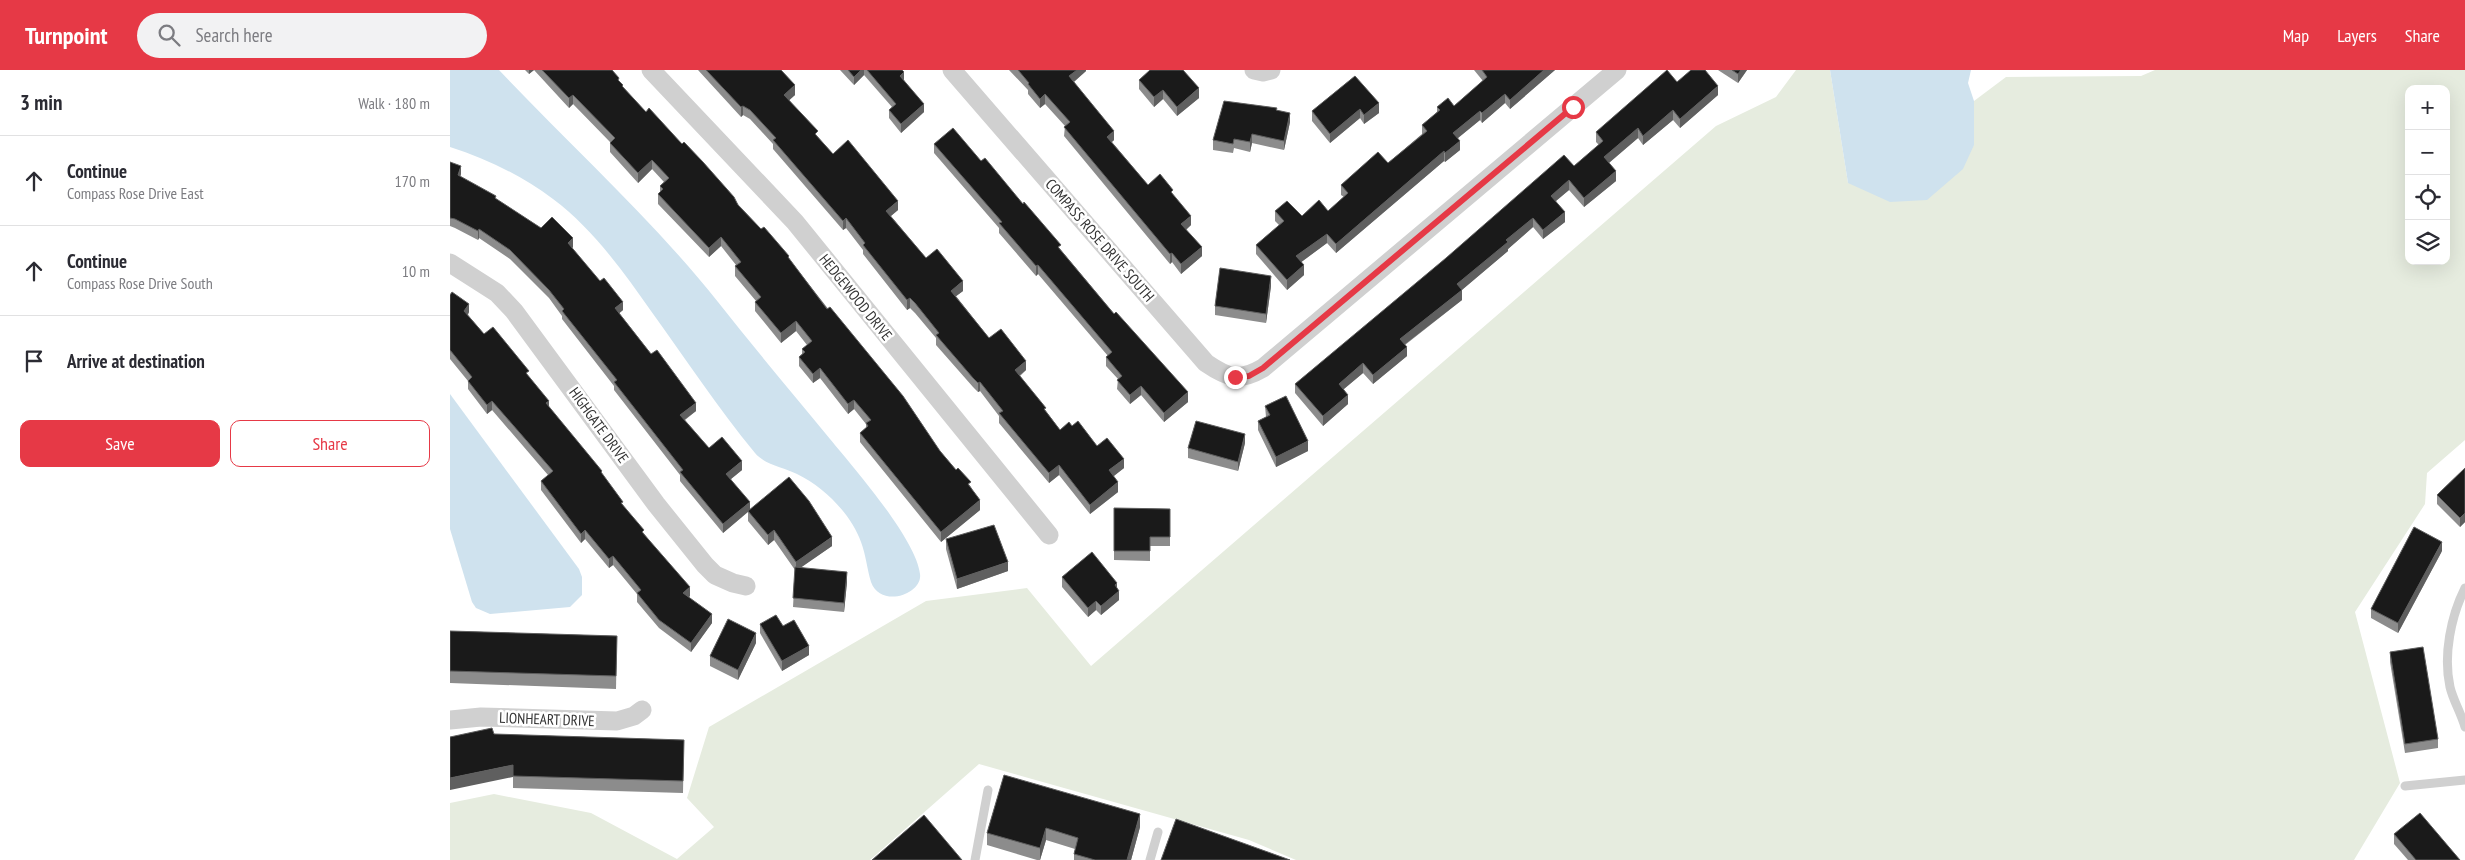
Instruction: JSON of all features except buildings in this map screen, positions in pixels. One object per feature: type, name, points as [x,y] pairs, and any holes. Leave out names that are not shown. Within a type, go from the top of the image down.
[{"type":"street","name":"HEDGEWOOD DRIVE","points":[[650,70],[795,222],[1049,535]]},
{"type":"street","name":"COMPASS ROSE DRIVE SOUTH","points":[[952,70],[1206,363],[1221,373],[1235,377],[1249,376],[1263,368],[1617,70]]},
{"type":"street","points":[[1254,70],[1263,72],[1271,70]]},
{"type":"street","name":"HIGHGATE DRIVE","points":[[450,263],[497,293],[514,311],[656,504],[705,565],[715,575],[733,583],[746,586]]},
{"type":"street","name":"LIONHEART DRIVE","points":[[450,720],[481,717],[617,721],[634,716],[642,710]]},
{"type":"lane","points":[[2465,588],[2452,626],[2448,666],[2450,687],[2465,727]]},
{"type":"lane","points":[[2405,786],[2465,780]]},
{"type":"lane","points":[[975,860],[988,790]]},
{"type":"lane","points":[[1150,860],[1158,832]]},
{"type":"shaded area","points":[[1796,70],[1830,70],[1848,183],[1974,145],[1974,101],[2006,77],[2141,76],[2155,70],[2465,70],[2465,440],[2427,473],[2425,504],[2355,612],[2400,783],[2354,860],[1296,860],[1249,840],[979,764],[870,860],[450,860],[450,803],[494,794],[591,813],[677,859],[714,827],[687,798],[709,727],[926,601],[1027,588],[1091,666],[1716,126],[1776,97]]},
{"type":"water","points":[[450,70],[499,70],[693,271],[854,467],[882,504],[908,542],[916,559],[920,574],[919,581],[915,587],[900,596],[892,597],[883,595],[876,590],[871,582],[861,542],[851,521],[835,502],[817,486],[792,472],[769,463],[755,453],[715,401],[618,266],[581,223],[567,210],[529,182],[490,162],[450,147]]},
{"type":"water","points":[[1830,70],[1971,70],[1968,83],[1974,101],[1974,145],[1963,169],[1927,200],[1890,202],[1848,183]]},
{"type":"water","points":[[450,394],[579,569],[582,577],[582,595],[570,607],[490,614],[476,608],[472,602],[450,529]]},
{"type":"route","points":[[1235,377],[1249,376],[1263,368],[1573,107]]}]
